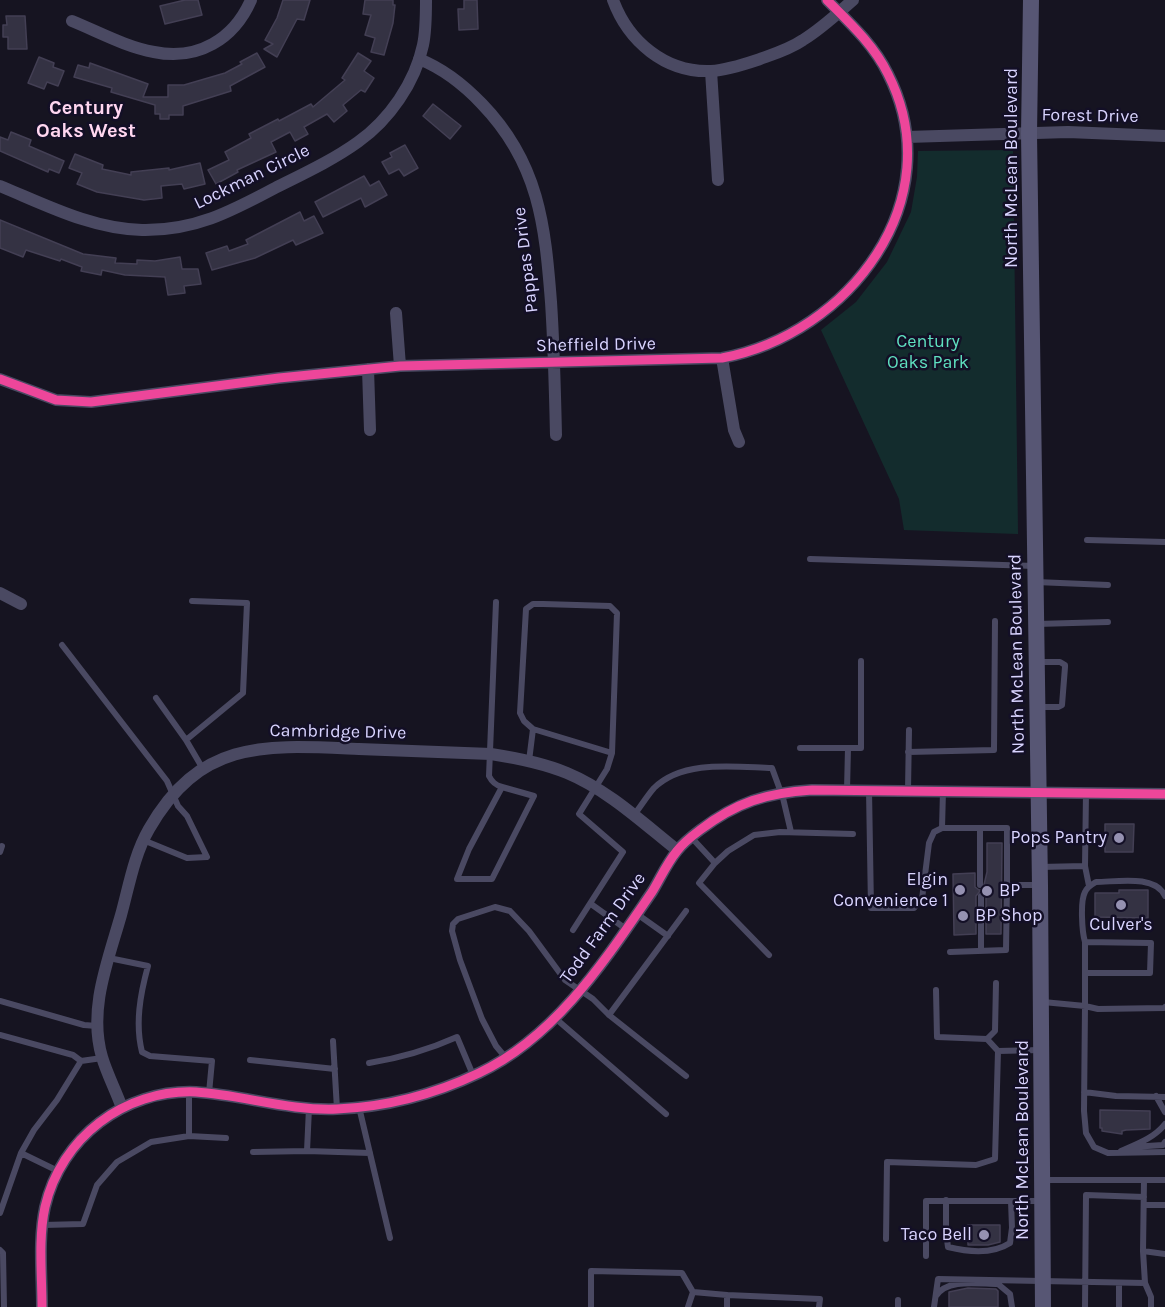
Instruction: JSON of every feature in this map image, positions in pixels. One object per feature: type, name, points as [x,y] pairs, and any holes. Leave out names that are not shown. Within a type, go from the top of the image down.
[{"type":"main road","name":"North McLean Boulevard","points":[[1031,0],[1029,134],[1040,867],[1043,1307]]},
{"type":"street","points":[[72,21],[132,46],[156,53],[177,54],[206,48],[228,36],[244,16],[251,0]]},
{"type":"street","name":"Lockman Circle","points":[[0,186],[83,220],[121,229],[169,230],[211,220],[322,164],[364,138],[385,118],[411,78],[419,59],[424,37],[426,0]]},
{"type":"street","points":[[613,0],[618,14],[641,45],[672,64],[684,68],[711,71],[747,64],[801,42],[853,0]]},
{"type":"street","name":"Sheffield Drive","points":[[0,379],[56,400],[91,402],[279,378],[400,366],[723,357],[760,348],[803,327],[838,302],[867,269],[883,245],[896,216],[904,185],[907,137],[888,74],[870,46],[826,0]]},
{"type":"street","name":"Pappas Drive","points":[[419,59],[440,68],[475,96],[494,116],[507,133],[525,165],[537,196],[544,229],[554,363],[556,435]]},
{"type":"street","points":[[711,71],[718,180]]},
{"type":"street","name":"Forest Drive","points":[[907,137],[1068,132],[1165,136]]},
{"type":"street","points":[[396,313],[400,366]]},
{"type":"street","points":[[723,357],[734,430],[739,442]]},
{"type":"street","points":[[368,369],[370,430]]},
{"type":"street","points":[[0,593],[21,604]]},
{"type":"street","name":"Cambridge Drive","points":[[123,1108],[102,1058],[97,1026],[100,986],[137,853],[159,812],[173,795],[203,769],[222,759],[246,751],[277,747],[490,754],[529,761],[568,773],[595,787],[677,850]]},
{"type":"street","name":"Todd Farm Drive","points":[[42,1307],[45,1208],[58,1172],[68,1153],[84,1134],[103,1119],[144,1098],[189,1092],[309,1108],[359,1107],[420,1095],[454,1085],[473,1076],[506,1058],[555,1018],[593,976],[637,914],[677,850],[691,837],[733,808],[781,792],[908,790],[1165,794]]},
{"type":"lane","points":[[1087,540],[1165,543]]},
{"type":"lane","points":[[810,559],[1035,574],[1108,585]]},
{"type":"lane","points":[[186,740],[243,693],[247,603],[192,602]]},
{"type":"lane","points":[[496,602],[489,777],[492,782],[502,787],[534,796],[492,879],[457,879],[469,849],[502,787]]},
{"type":"lane","points":[[573,930],[623,852],[579,814],[607,769],[612,753],[616,613],[610,606],[533,604],[526,609],[520,713],[524,721],[532,729],[612,753]]},
{"type":"lane","points":[[908,752],[994,750],[995,621]]},
{"type":"lane","points":[[1036,624],[1108,622]]},
{"type":"lane","points":[[62,645],[167,781],[178,806],[187,816],[207,857],[187,858],[143,840]]},
{"type":"lane","points":[[800,748],[861,748],[861,661]]},
{"type":"lane","points":[[1037,662],[1065,664],[1062,705],[1038,707]]},
{"type":"lane","points":[[156,698],[186,740],[203,769]]},
{"type":"lane","points":[[529,761],[532,729]]},
{"type":"lane","points":[[908,790],[909,730]]},
{"type":"lane","points":[[847,790],[848,748]]},
{"type":"lane","points":[[633,815],[654,788],[680,773],[725,767],[772,768],[791,832]]},
{"type":"lane","points":[[869,790],[871,908],[912,908],[919,904],[922,899],[929,843],[934,832],[942,828],[1006,828],[1006,950],[950,952]]},
{"type":"lane","points":[[942,828],[943,791]]},
{"type":"lane","points":[[1086,793],[1085,866],[1089,886]]},
{"type":"lane","points":[[980,828],[980,885]]},
{"type":"lane","points":[[769,955],[699,884],[715,863],[742,841],[754,835],[766,832],[853,834]]},
{"type":"lane","points":[[691,837],[715,863]]},
{"type":"lane","points":[[1040,867],[1085,866]]},
{"type":"lane","points":[[1165,896],[1156,885],[1145,882],[1096,882],[1089,886],[1083,897],[1082,932],[1085,942],[1086,1134],[1094,1147],[1108,1153],[1165,1152]]},
{"type":"lane","points":[[1007,885],[1040,885]]},
{"type":"lane","points":[[981,896],[981,951]]},
{"type":"lane","points":[[591,904],[626,929]]},
{"type":"lane","points":[[506,1058],[496,1046],[482,1019],[452,931],[453,924],[458,919],[495,907],[510,911],[529,931],[556,970],[568,983],[593,999],[609,1015],[686,1076]]},
{"type":"lane","points":[[609,1015],[686,911]]},
{"type":"lane","points":[[637,914],[668,936]]},
{"type":"lane","points":[[1085,942],[1150,943],[1150,974],[1085,973]]},
{"type":"lane","points":[[109,958],[148,966],[142,988],[137,1034],[142,1052],[150,1056],[212,1061],[209,1094]]},
{"type":"lane","points":[[987,1039],[995,1031],[996,983]]},
{"type":"lane","points":[[936,990],[937,1036],[987,1039],[999,1051],[1042,1050]]},
{"type":"lane","points":[[0,1001],[84,1025],[97,1026]]},
{"type":"lane","points":[[1041,1002],[1098,1009],[1164,1007]]},
{"type":"lane","points":[[555,1018],[666,1114]]},
{"type":"lane","points":[[0,1035],[73,1055],[81,1061],[102,1058]]},
{"type":"lane","points":[[369,1063],[397,1059],[457,1037],[473,1076]]},
{"type":"lane","points":[[333,1041],[337,1109]]},
{"type":"lane","points":[[886,1239],[887,1162],[976,1165],[995,1158],[999,1051]]},
{"type":"lane","points":[[250,1060],[335,1069]]},
{"type":"lane","points":[[0,1213],[21,1153],[81,1061]]},
{"type":"lane","points":[[189,1092],[189,1136]]},
{"type":"lane","points":[[1084,1092],[1116,1096],[1165,1097]]},
{"type":"lane","points":[[1156,1096],[1165,1112]]},
{"type":"lane","points":[[359,1107],[390,1238]]},
{"type":"lane","points":[[307,1151],[309,1108]]},
{"type":"lane","points":[[1118,1152],[1148,1138],[1161,1130],[1165,1124]]},
{"type":"lane","points":[[43,1225],[83,1224],[97,1185],[117,1162],[151,1142],[189,1136],[226,1138]]},
{"type":"lane","points":[[1129,1148],[1163,1145],[1165,1142]]},
{"type":"lane","points":[[253,1152],[370,1153]]},
{"type":"lane","points":[[21,1153],[58,1172]]},
{"type":"lane","points":[[1042,1180],[1165,1180]]},
{"type":"lane","points":[[1144,1180],[1143,1251],[1145,1284],[1151,1297],[1151,1307]]},
{"type":"lane","points":[[1085,1307],[1086,1195],[1144,1197]]},
{"type":"lane","points":[[946,1200],[948,1247],[962,1251],[1000,1249],[1010,1243],[1011,1201]]},
{"type":"lane","points":[[926,1256],[926,1201],[1042,1201]]},
{"type":"lane","points":[[1144,1205],[1165,1205]]},
{"type":"lane","points":[[0,1250],[3,1252],[4,1307]]},
{"type":"lane","points":[[1143,1251],[1165,1254]]},
{"type":"lane","points":[[591,1307],[591,1271],[682,1273],[693,1292],[688,1307]]},
{"type":"lane","points":[[934,1307],[938,1279],[1145,1284]]},
{"type":"lane","points":[[1119,1283],[1119,1307]]},
{"type":"lane","points":[[934,1299],[940,1289],[955,1284],[998,1284],[1010,1294],[1012,1307]]},
{"type":"lane","points":[[693,1292],[820,1299],[819,1307]]},
{"type":"lane","points":[[727,1295],[727,1307]]},
{"type":"green space","name":"Century Oaks Park","points":[[1013,150],[1018,534],[904,530],[899,499],[821,330],[856,302],[887,262],[911,212],[917,177],[918,151]]},
{"type":"building","points":[[185,0],[198,0],[202,15],[165,24],[160,6]]},
{"type":"building","points":[[283,0],[310,0],[304,20],[297,19],[277,57],[264,49],[273,44],[265,40],[277,18]]},
{"type":"building","points":[[365,0],[393,0],[393,5],[395,5],[393,23],[384,55],[371,52],[375,38],[365,35],[371,15],[363,14]]},
{"type":"building","points":[[464,0],[477,0],[478,29],[459,30],[458,9],[464,9]]},
{"type":"building","points":[[6,16],[25,16],[27,49],[8,49],[8,37],[3,37],[3,25],[7,25]]},
{"type":"building","points":[[257,53],[265,67],[230,86],[231,91],[183,106],[183,115],[169,115],[169,119],[160,119],[160,114],[155,114],[155,105],[111,92],[112,88],[74,77],[78,65],[89,68],[90,63],[148,84],[143,97],[168,97],[168,85],[184,85],[225,73]]},
{"type":"building","points":[[358,53],[371,61],[364,71],[374,78],[365,92],[361,90],[343,105],[347,111],[334,122],[327,114],[304,127],[308,134],[295,141],[290,132],[271,142],[276,152],[237,170],[238,172],[216,184],[208,170],[229,160],[225,152],[251,138],[249,134],[278,119],[279,121],[311,104],[313,107],[345,80],[342,78]]},
{"type":"building","points":[[39,57],[54,63],[53,67],[64,71],[58,86],[47,82],[44,89],[28,83]]},
{"type":"building","points":[[433,104],[461,126],[450,139],[423,116]]},
{"type":"building","points":[[11,132],[31,140],[29,146],[64,161],[59,173],[49,169],[48,172],[0,151],[0,137],[8,140]]},
{"type":"building","points":[[405,145],[418,168],[404,176],[399,169],[389,174],[382,162],[392,157],[390,153]]},
{"type":"building","points":[[75,154],[103,165],[102,169],[131,175],[131,172],[169,168],[169,170],[200,163],[205,184],[184,189],[182,184],[161,186],[162,198],[144,200],[97,192],[77,184],[82,173],[69,168]]},
{"type":"building","points":[[364,176],[370,186],[379,181],[387,195],[365,207],[361,198],[323,217],[315,202]]},
{"type":"building","points":[[300,212],[304,221],[314,216],[323,233],[296,245],[293,240],[255,258],[212,270],[206,253],[227,246],[229,251],[248,244],[246,240]]},
{"type":"building","points":[[0,220],[83,254],[116,258],[115,263],[137,264],[137,260],[155,261],[180,257],[182,269],[198,269],[201,284],[184,286],[185,293],[168,295],[165,277],[125,275],[102,270],[101,275],[81,271],[82,267],[61,259],[60,261],[26,250],[23,257],[0,248]]},
{"type":"building","name":"Pops Pantry","points":[[1105,824],[1134,824],[1133,852],[1105,852]]},
{"type":"building","points":[[987,843],[1002,843],[1001,934],[986,934],[986,895],[980,891],[976,896],[976,934],[954,935],[953,874],[975,873],[975,887],[979,890],[983,889],[987,872]]},
{"type":"building","name":"Culver's","points":[[1119,890],[1148,890],[1148,918],[1095,917],[1095,893],[1119,893]]},
{"type":"building","points":[[1100,1110],[1150,1111],[1150,1129],[1126,1130],[1122,1131],[1122,1134],[1102,1131]]},
{"type":"building","name":"Taco Bell","points":[[968,1225],[1000,1225],[1000,1242],[988,1245],[968,1245]]},
{"type":"building","points":[[968,1288],[996,1289],[998,1307],[949,1307],[949,1292]]},
{"type":"cycle path","points":[[0,379],[56,400],[91,402],[279,378],[400,366],[722,358],[768,344],[811,321],[847,291],[877,254],[897,213],[907,168],[904,121],[888,74],[868,44],[827,0]]},
{"type":"cycle path","points":[[42,1307],[41,1244],[45,1207],[53,1182],[65,1160],[100,1122],[144,1099],[169,1093],[196,1092],[301,1108],[355,1108],[428,1093],[479,1073],[507,1058],[555,1018],[577,994],[616,943],[652,892],[679,848],[714,820],[740,806],[766,797],[812,790],[1165,794]]},
{"type":"place","name":"Pops Pantry","points":[[1119,838]]},
{"type":"place","name":"Elgin Convenience 1","points":[[960,890]]},
{"type":"place","name":"BP","points":[[987,891]]},
{"type":"place","name":"Culver's","points":[[1121,905]]},
{"type":"place","name":"BP Shop","points":[[963,916]]},
{"type":"place","name":"Taco Bell","points":[[984,1235]]},
{"type":"district","name":"Century Oaks West","points":[[86,120]]}]
